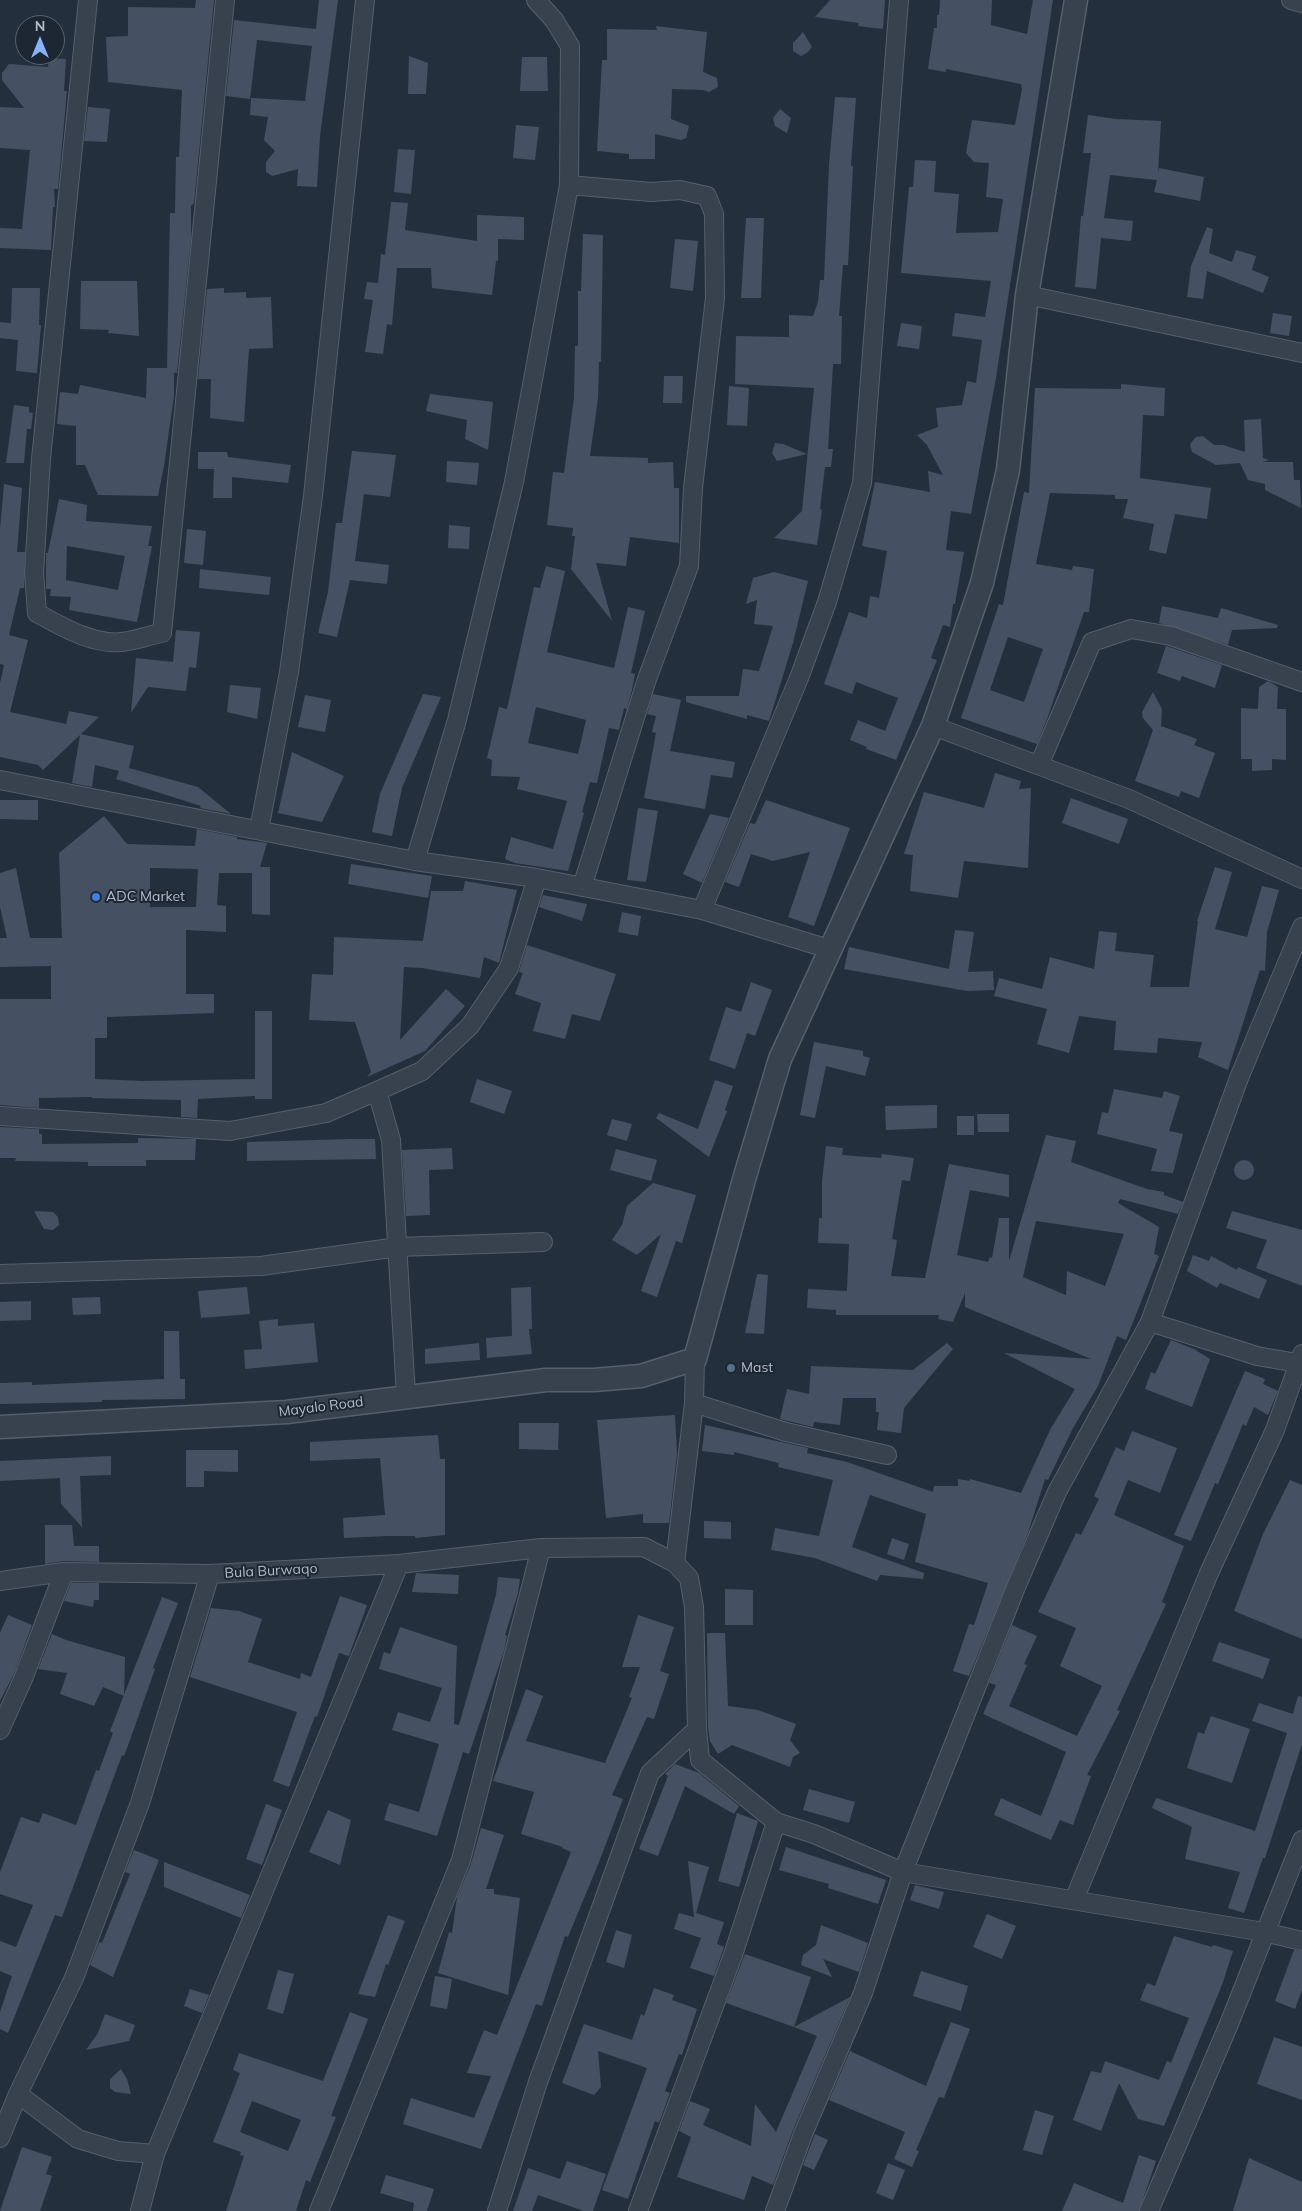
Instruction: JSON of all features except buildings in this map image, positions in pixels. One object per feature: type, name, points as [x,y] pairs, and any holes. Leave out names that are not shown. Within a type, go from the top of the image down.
[{"type":"street","points":[[88,0],[41,459],[34,573],[37,613],[61,628],[95,640],[126,642],[162,634],[225,0]]},
{"type":"street","points":[[259,830],[289,672],[313,496],[365,0]]},
{"type":"street","points":[[415,861],[457,720],[514,482],[569,185],[570,46],[554,20],[536,0]]},
{"type":"street","points":[[702,910],[799,678],[827,602],[862,483],[899,0]]},
{"type":"street","points":[[1076,0],[1027,295],[1008,470],[982,583],[933,726],[780,1059],[745,1176],[695,1358],[694,1403],[675,1563],[689,1578],[694,1607],[697,1728],[700,1760],[776,1822],[814,1834],[903,1872],[1264,1932],[1302,1941]]},
{"type":"street","points":[[1291,0],[1302,3]]},
{"type":"street","points":[[569,185],[651,192],[680,190],[707,196],[714,214],[715,298],[693,488],[689,566],[647,680],[582,887]]},
{"type":"street","points":[[1027,295],[1302,353]]},
{"type":"street","points":[[1039,765],[1092,642],[1131,629],[1171,636],[1302,682]]},
{"type":"street","points":[[933,726],[1129,799],[1302,879]]},
{"type":"street","points":[[0,780],[415,861],[537,878],[702,910],[829,949]]},
{"type":"street","points":[[0,1116],[230,1131],[326,1113],[377,1091],[422,1071],[470,1026],[509,968],[537,878]]},
{"type":"street","points":[[775,2211],[803,2134],[863,1993],[903,1872],[1016,1587],[1057,1492],[1150,1322],[1239,1078],[1302,927]]},
{"type":"street","points":[[377,1091],[391,1140],[406,1396]]},
{"type":"street","points":[[0,1274],[261,1266],[398,1247],[544,1242]]},
{"type":"street","points":[[1074,1900],[1209,1574],[1275,1430],[1300,1359],[1257,1356],[1150,1322]]},
{"type":"street","name":"Mayalo Road","points":[[0,1427],[287,1412],[546,1380],[594,1380],[641,1376],[695,1358]]},
{"type":"street","points":[[694,1403],[786,1432],[887,1455]]},
{"type":"street","name":"Bula Burwaqo","points":[[0,1581],[64,1572],[210,1574],[399,1564],[541,1548],[644,1547],[675,1563]]},
{"type":"street","points":[[319,2211],[461,1860],[541,1548]]},
{"type":"street","points":[[140,2211],[156,2154],[399,1564]]},
{"type":"street","points":[[0,1730],[24,1678],[64,1572]]},
{"type":"street","points":[[0,2138],[18,2094],[74,1978],[140,1803],[210,1574]]},
{"type":"street","points":[[497,2211],[538,2082],[650,1773],[697,1728]]},
{"type":"street","points":[[638,2211],[671,2116],[733,1955],[776,1822]]},
{"type":"street","points":[[1149,2211],[1229,2024],[1302,1840]]},
{"type":"street","points":[[18,2094],[78,2139],[118,2151],[156,2154]]},
{"type":"place","name":"ADC Market","points":[[96,897]]},
{"type":"place","name":"Mast","points":[[731,1368]]}]
